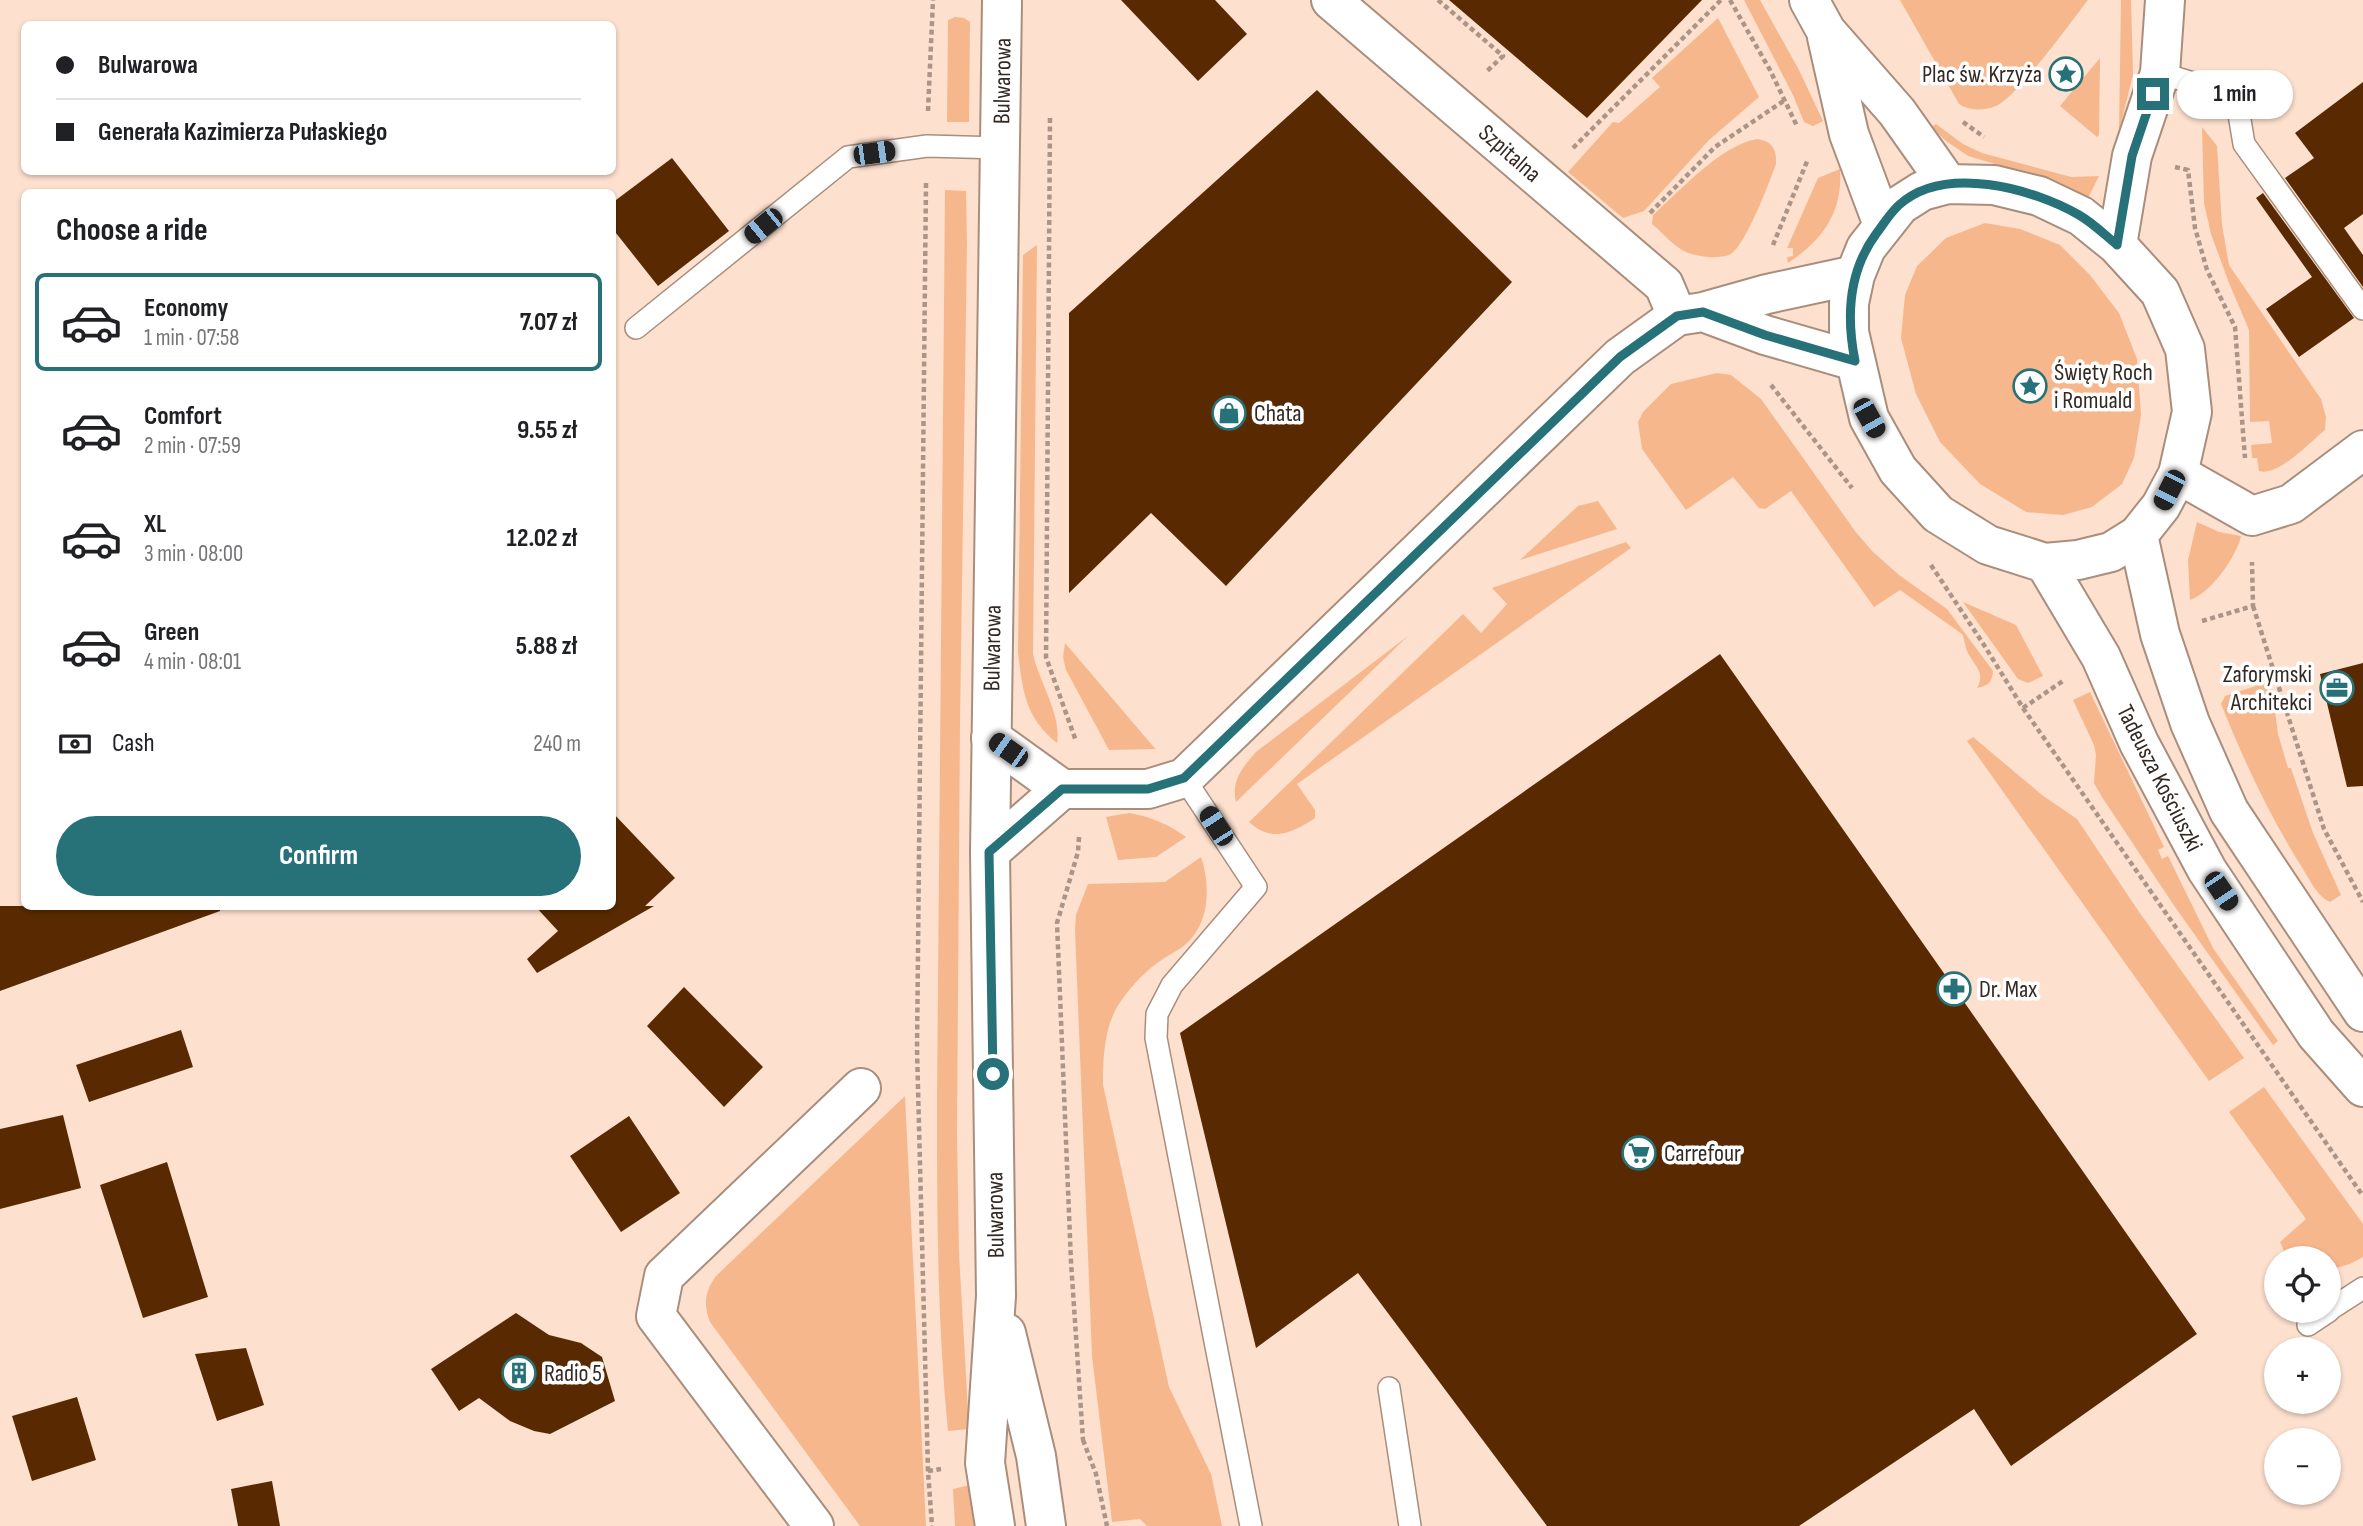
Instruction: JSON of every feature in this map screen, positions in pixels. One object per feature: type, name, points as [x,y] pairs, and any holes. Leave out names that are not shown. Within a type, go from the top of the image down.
[{"type":"street","name":"Bulwarowa","points":[[995,1526],[985,1463],[996,1296],[989,852],[1002,0]]},
{"type":"street","name":"Szpitalna","points":[[1331,0],[1664,285],[1690,314]]},
{"type":"street","points":[[2117,245],[2132,156],[2160,73],[2165,0]]},
{"type":"street","points":[[1817,16],[1897,112],[1948,184]]},
{"type":"street","points":[[1817,16],[1849,134],[1882,225]]},
{"type":"street","points":[[1948,184],[1994,185],[2039,196],[2081,216],[2117,245],[2160,292],[2185,349],[2192,412],[2178,474],[2161,506],[2138,535],[2111,552],[2078,560],[2045,563],[1988,545],[1938,514],[1898,470],[1869,418],[1849,332],[1849,303],[1855,275],[1866,248],[1900,205],[1922,191],[1948,184]]},
{"type":"street","points":[[991,738],[1062,789],[1148,789],[1184,778],[1620,357],[1690,314],[1855,275]]},
{"type":"street","points":[[1690,314],[1855,361]]},
{"type":"street","points":[[2178,474],[2252,516],[2291,504],[2363,450]]},
{"type":"street","name":"Tadeusza Kościuszki","points":[[2138,535],[2160,634],[2190,723],[2229,811],[2363,1012]]},
{"type":"street","name":"Tadeusza Kościuszki","points":[[2045,563],[2101,657],[2139,743],[2207,870],[2316,1034],[2363,1087]]},
{"type":"street","points":[[989,852],[1062,789]]},
{"type":"street","points":[[814,1526],[656,1316],[664,1276],[860,1088]]},
{"type":"street","name":"Bulwarowa","points":[[996,1296],[1036,1456],[1046,1526]]},
{"type":"lane","points":[[2160,73],[2236,96],[2244,144],[2363,309]]},
{"type":"lane","points":[[636,328],[848,157],[927,146],[1001,148]]},
{"type":"lane","points":[[1184,778],[1256,887],[1172,985],[1157,1014],[1156,1038],[1251,1526]]},
{"type":"lane","points":[[2341,1303],[2363,1288]]},
{"type":"lane","points":[[1389,1388],[1410,1526]]},
{"type":"path","points":[[932,1526],[917,1049],[927,146],[933,0]]},
{"type":"path","points":[[1438,0],[1503,56],[1483,75]]},
{"type":"path","points":[[1570,152],[1721,0]]},
{"type":"path","points":[[1730,0],[1800,132]]},
{"type":"path","points":[[1646,218],[1716,147],[1785,100]]},
{"type":"path","points":[[1767,294],[1769,256],[1810,153]]},
{"type":"path","points":[[1765,335],[1759,370],[1856,492]]},
{"type":"path","points":[[2252,516],[2253,606],[2323,829],[2363,902]]},
{"type":"path","points":[[1921,556],[1964,615],[2023,708],[2363,1196]]},
{"type":"path","points":[[2160,634],[2253,606]]},
{"type":"path","points":[[2023,708],[2101,657]]},
{"type":"path","points":[[1083,1440],[1096,1474],[1107,1526]]},
{"type":"shaded area","points":[[1744,0],[1760,0],[1799,70],[1823,121],[1813,126],[1804,122]]},
{"type":"shaded area","points":[[1900,0],[2088,0],[2044,58],[2006,100],[1996,106],[1977,110],[1959,104]]},
{"type":"shaded area","points":[[2121,0],[2131,0],[2133,75],[2119,131]]},
{"type":"shaded area","points":[[955,17],[970,22],[969,122],[947,122],[948,20]]},
{"type":"shaded area","points":[[1718,18],[1759,97],[1709,140],[1644,211],[1623,218],[1568,172],[1613,122],[1619,123],[1660,87],[1652,78]]},
{"type":"shaded area","points":[[2100,58],[2099,135],[2097,137],[2060,106]]},
{"type":"shaded area","points":[[1936,124],[1963,144],[1982,153],[2071,177],[2099,176],[2086,202],[2035,176],[1968,156],[1931,127]]},
{"type":"shaded area","points":[[2202,127],[2217,146],[2222,225],[2229,265],[2321,399],[2326,417],[2325,430],[2284,464],[2267,471],[2259,471],[2257,458],[2252,458],[2251,445],[2272,443],[2269,421],[2250,422],[2249,330],[2211,234],[2204,203]]},
{"type":"shaded area","points":[[1757,139],[1772,147],[1776,154],[1776,164],[1756,214],[1742,241],[1729,255],[1708,257],[1686,252],[1652,224],[1653,215],[1715,159],[1743,143]]},
{"type":"shaded area","points":[[1840,169],[1838,199],[1828,224],[1811,245],[1788,263],[1787,257],[1793,256],[1793,248],[1787,248],[1818,178]]},
{"type":"shaded area","points":[[945,190],[966,191],[967,242],[957,1134],[959,1253],[969,1429],[948,1431],[940,1307],[937,1140]]},
{"type":"shaded area","points":[[1985,223],[2020,229],[2060,245],[2090,275],[2119,313],[2137,359],[2141,415],[2134,458],[2122,484],[2092,507],[2063,515],[2026,512],[1980,484],[1940,442],[1916,394],[1901,338],[1905,295],[1917,266],[1946,238]]},
{"type":"shaded area","points":[[1037,245],[1033,654],[1056,721],[1057,743],[1038,723],[1027,703],[1018,653],[1023,255]]},
{"type":"shaded area","points":[[1717,373],[1731,375],[1761,399],[1872,551],[1899,575],[1947,609],[1993,671],[1989,683],[1977,688],[1980,673],[1967,651],[1962,634],[1900,590],[1874,607],[1791,491],[1765,509],[1759,508],[1733,477],[1686,510],[1642,449],[1638,422],[1643,412],[1671,384]]},
{"type":"shaded area","points":[[1598,501],[1617,529],[1520,560],[1578,506]]},
{"type":"shaded area","points":[[2197,522],[2219,532],[2241,536],[2222,573],[2206,590],[2190,600],[2188,560]]},
{"type":"shaded area","points":[[1626,542],[1631,548],[1297,784],[1315,810],[1315,818],[1282,834],[1266,832],[1249,822],[1463,614],[1481,633],[1507,604],[1492,588]]},
{"type":"shaded area","points":[[1963,602],[2016,625],[2043,676],[2028,683],[2018,679]]},
{"type":"shaded area","points":[[1408,636],[1236,802],[1236,781],[1256,752]]},
{"type":"shaded area","points":[[1065,643],[1156,749],[1109,750],[1066,670],[1063,657]]},
{"type":"shaded area","points":[[2271,681],[2278,734],[2288,768],[2291,768],[2313,833],[2341,895],[2330,902],[2315,888],[2280,829],[2248,768],[2221,704],[2225,696]]},
{"type":"shaded area","points":[[2090,692],[2164,847],[2158,850],[2162,859],[2168,856],[2213,948],[2278,1041],[2273,1045],[2175,907],[2094,783],[2094,745],[2073,700]]},
{"type":"shaded area","points":[[1973,737],[2042,795],[2077,819],[2137,909],[2244,1058],[2209,1081],[1967,741]]},
{"type":"shaded area","points":[[1129,813],[1159,822],[1186,837],[1156,857],[1118,860],[1106,817]]},
{"type":"shaded area","points":[[1201,857],[1207,889],[1205,911],[1197,931],[1181,948],[1151,968],[1126,995],[1111,1020],[1104,1052],[1103,1085],[1169,1387],[1211,1474],[1222,1526],[1147,1526],[1140,1519],[1112,1522],[1092,1356],[1076,915],[1088,884],[1165,882]]},
{"type":"shaded area","points":[[2264,1087],[2363,1224],[2363,1257],[2341,1267],[2341,1246],[2282,1246],[2280,1242],[2306,1219],[2229,1112]]},
{"type":"shaded area","points":[[905,1096],[926,1526],[860,1526],[710,1322],[706,1298],[716,1276]]},
{"type":"shaded area","points":[[974,1484],[976,1526],[955,1526],[953,1489]]},
{"type":"building","points":[[1121,0],[1215,0],[1247,34],[1198,81]]},
{"type":"building","points":[[1449,0],[1702,0],[1587,118]]},
{"type":"building","points":[[2363,82],[2363,214],[2344,228],[2363,255],[2363,287],[2285,178],[2314,158],[2295,133]]},
{"type":"building","name":"Chata","points":[[1317,90],[1512,282],[1226,586],[1151,513],[1069,593],[1069,313]]},
{"type":"building","points":[[672,158],[729,231],[658,286],[616,233],[616,200]]},
{"type":"building","points":[[2263,193],[2354,318],[2299,357],[2266,309],[2312,277],[2256,198]]},
{"type":"building","name":"Carrefour","points":[[1720,654],[2197,1334],[2011,1466],[1974,1409],[1799,1526],[1547,1526],[1358,1273],[1256,1348],[1180,1033]]},
{"type":"building","points":[[2363,663],[2363,786],[2347,787],[2320,674]]},
{"type":"building","points":[[616,816],[675,878],[645,906],[654,906],[537,973],[527,959],[558,931],[539,910],[616,910]]},
{"type":"building","points":[[0,906],[21,906],[21,910],[220,910],[220,911],[0,991]]},
{"type":"building","points":[[684,987],[763,1067],[724,1107],[647,1026]]},
{"type":"building","points":[[181,1030],[193,1067],[89,1102],[76,1065]]},
{"type":"building","points":[[63,1115],[81,1188],[0,1209],[0,1129]]},
{"type":"building","points":[[629,1116],[680,1193],[621,1232],[570,1156]]},
{"type":"building","points":[[167,1162],[208,1297],[143,1318],[100,1185]]},
{"type":"building","name":"Radio 5","points":[[516,1313],[549,1335],[581,1343],[602,1357],[615,1401],[550,1434],[510,1421],[479,1398],[459,1411],[431,1369]]},
{"type":"building","points":[[246,1348],[264,1405],[217,1421],[195,1354]]},
{"type":"building","points":[[77,1397],[96,1460],[32,1481],[12,1416]]},
{"type":"building","points":[[272,1481],[280,1526],[238,1526],[231,1489]]},
{"type":"place","name":"Plac św. Krzyża","points":[[2066,74]]},
{"type":"place","name":"Święty Roch i Romuald","points":[[2030,386]]},
{"type":"place","name":"Chata","points":[[1229,413]]},
{"type":"place","name":"Zaforymski Architekci","points":[[2337,688]]},
{"type":"place","name":"Dr. Max","points":[[1954,989]]},
{"type":"place","name":"Carrefour","points":[[1639,1153]]},
{"type":"place","name":"Radio 5","points":[[519,1373]]},
{"type":"route","points":[[993,1074],[989,852],[1062,789],[1148,789],[1184,778],[1620,357],[1677,316],[1703,312],[1765,335],[1855,361],[1849,332],[1849,303],[1855,275],[1866,248],[1900,205],[1922,191],[1948,184],[1994,185],[2039,196],[2081,216],[2117,245],[2132,156],[2153,94]]}]
